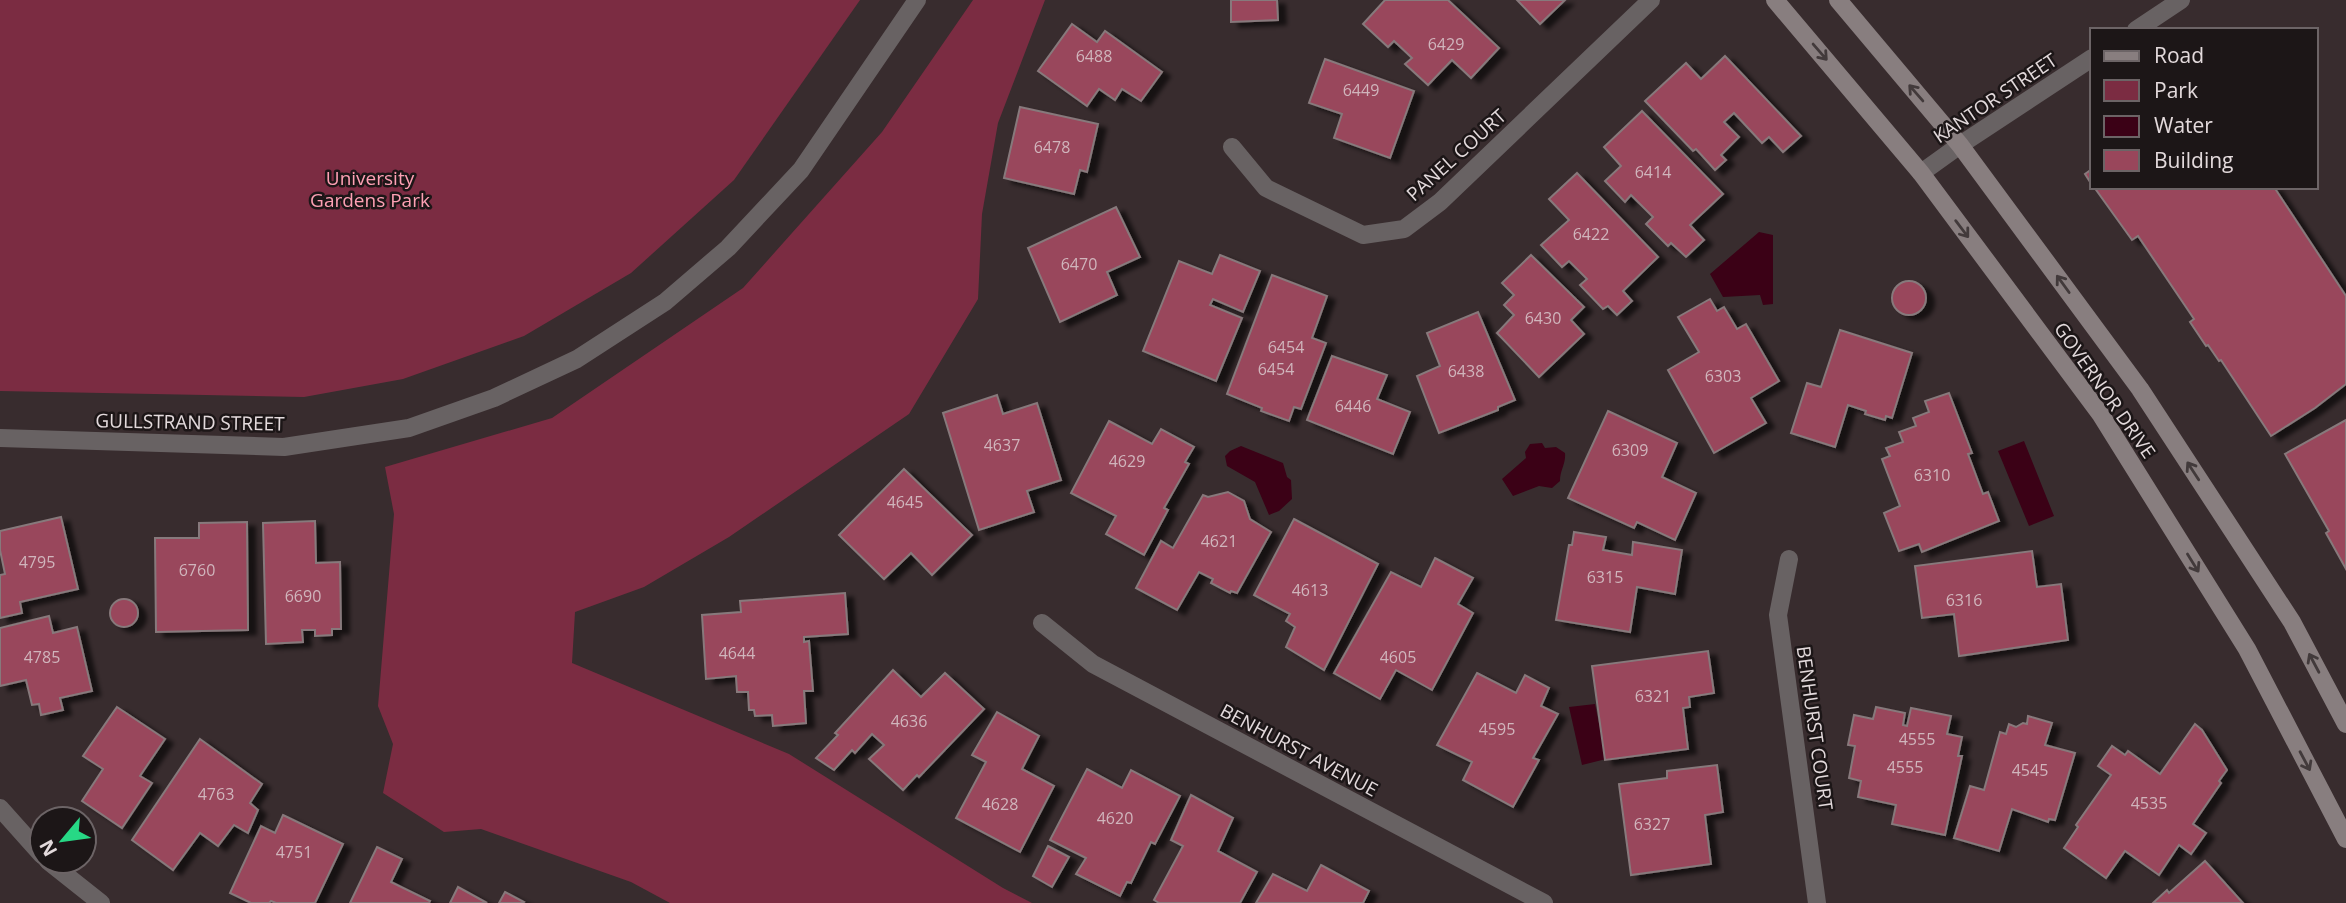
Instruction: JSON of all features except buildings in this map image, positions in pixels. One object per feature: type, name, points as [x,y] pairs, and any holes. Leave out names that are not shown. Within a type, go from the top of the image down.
[{"type":"main road","name":"GOVERNOR DRIVE","points":[[1775,0],[1921,173],[2101,415],[2247,649],[2346,839]]},
{"type":"main road","name":"GOVERNOR DRIVE","points":[[1838,0],[1960,145],[2140,389],[2292,622],[2346,724]]},
{"type":"street","name":"GULLSTRAND STREET","points":[[0,438],[284,447],[409,428],[494,398],[577,359],[654,309],[728,248],[801,170],[917,0]]},
{"type":"street","name":"PANEL COURT","points":[[1232,147],[1266,188],[1363,235],[1404,229],[1440,202],[1651,0]]},
{"type":"street","points":[[2139,28],[2181,0]]},
{"type":"street","name":"KANTOR STREET","points":[[1921,173],[2090,59]]},
{"type":"street","name":"BENHURST COURT","points":[[1789,559],[1778,615],[1817,903]]},
{"type":"street","name":"BENHURST AVENUE","points":[[1042,623],[1093,664],[1544,903]]},
{"type":"street","points":[[0,808],[28,839]]},
{"type":"street","points":[[66,875],[101,903]]},
{"type":"green space","name":"University Gardens Park","points":[[0,0],[860,0],[734,180],[631,273],[524,336],[403,379],[304,397],[0,391]]},
{"type":"green space","points":[[973,0],[1045,0],[998,123],[982,214],[978,299],[909,414],[729,537],[644,587],[575,612],[572,663],[789,754],[1003,888],[1032,903],[670,903],[631,882],[481,829],[444,832],[383,793],[393,744],[378,706],[394,514],[385,467],[552,418],[743,288],[882,132]]},
{"type":"water","points":[[1759,232],[1773,235],[1773,304],[1763,305],[1760,295],[1723,297],[1710,274]]},
{"type":"water","points":[[2024,441],[2054,516],[2029,526],[1998,451]]},
{"type":"water","points":[[1542,443],[1545,448],[1556,447],[1565,453],[1560,481],[1552,488],[1539,486],[1513,496],[1502,479],[1526,458],[1525,452],[1530,444]]},
{"type":"water","points":[[1241,446],[1283,463],[1287,477],[1291,480],[1292,499],[1279,511],[1269,515],[1255,482],[1227,466],[1225,456]]},
{"type":"water","points":[[1595,704],[1606,759],[1582,765],[1569,707]]}]
